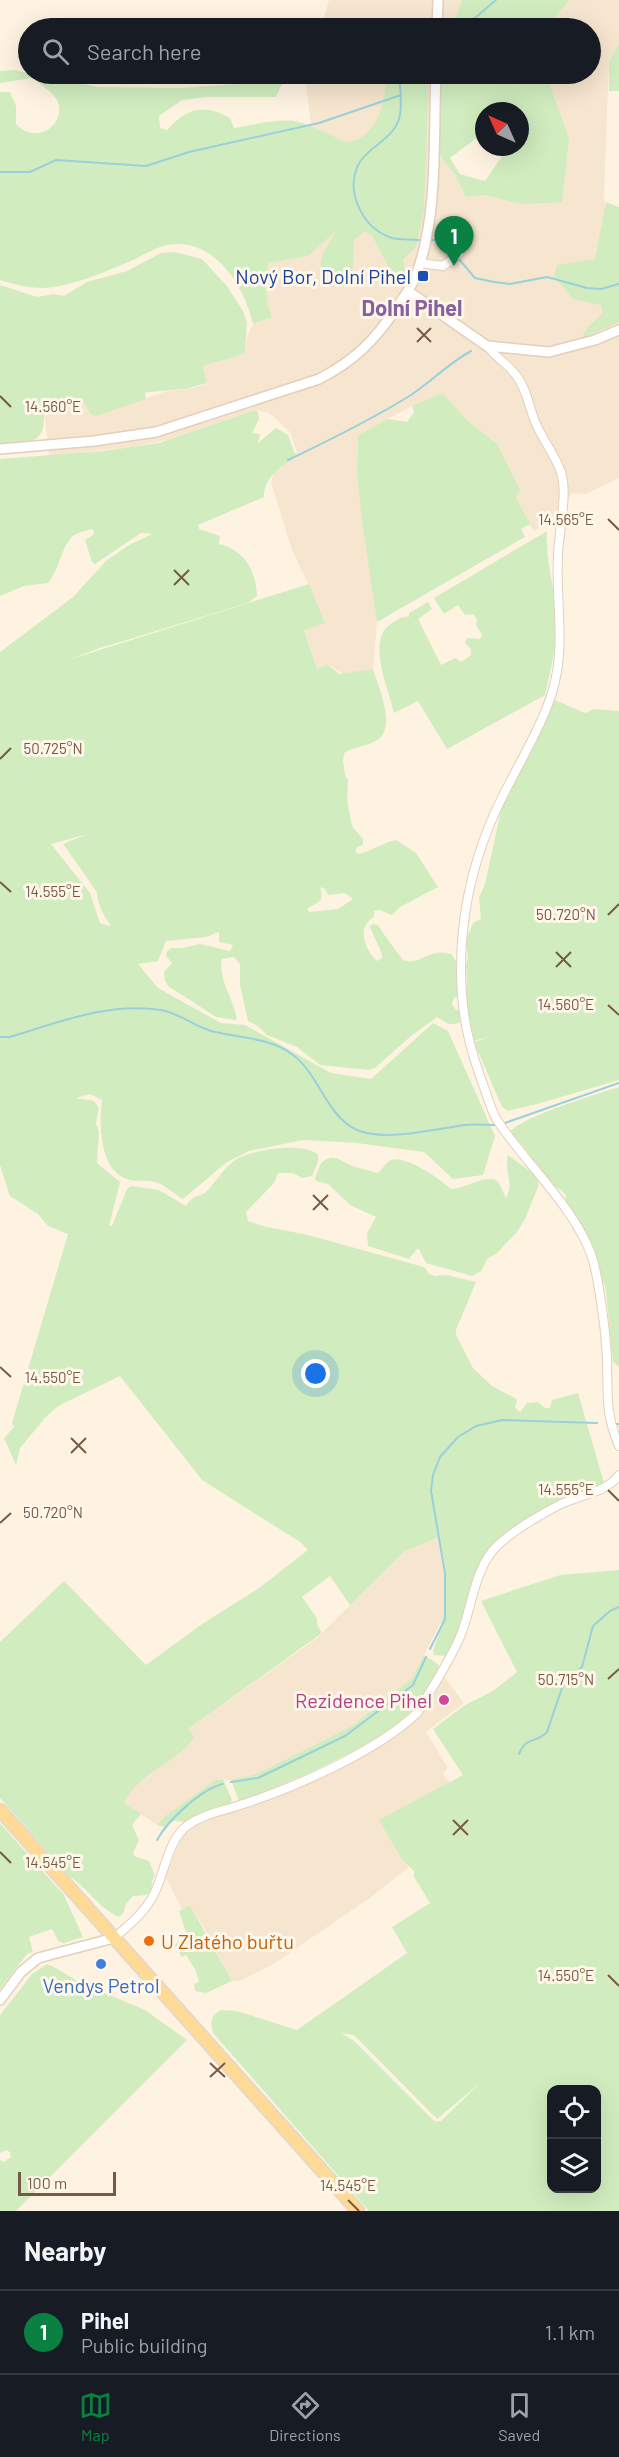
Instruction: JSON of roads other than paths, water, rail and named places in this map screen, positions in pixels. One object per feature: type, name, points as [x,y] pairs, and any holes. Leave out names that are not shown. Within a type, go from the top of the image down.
[{"type":"main road","points":[[0,1810],[358,2211]]},
{"type":"street","points":[[437,18],[438,0]]},
{"type":"street","points":[[0,449],[94,441],[156,432],[319,379],[343,367],[360,353],[382,328],[408,291],[420,263],[431,193],[435,84]]},
{"type":"street","points":[[420,263],[443,266],[456,257]]},
{"type":"street","points":[[408,291],[487,346],[517,376],[523,386],[536,425],[561,473],[563,497],[558,559],[561,635],[556,681],[548,706],[490,824],[466,902],[461,968],[463,1016],[476,1065],[496,1120],[564,1209],[585,1240],[592,1256],[607,1356],[608,1418],[619,1446]]},
{"type":"street","points":[[487,346],[549,352],[595,340],[619,330]]},
{"type":"street","points":[[0,2000],[21,1972],[33,1961],[114,1938],[138,1917],[152,1898],[176,1839],[185,1827],[210,1813],[242,1805],[312,1776],[377,1744],[410,1720],[417,1713],[454,1650],[490,1552],[513,1532],[557,1506],[606,1487],[619,1474]]},
{"type":"waterway","points":[[475,18],[496,0]]},
{"type":"waterway","points":[[400,84],[400,114],[396,127],[361,160],[354,178],[354,189],[360,210],[373,227],[392,238],[419,240]]},
{"type":"waterway","points":[[0,172],[30,172],[56,160],[146,166],[189,152],[319,123],[401,95]]},
{"type":"waterway","points":[[432,240],[436,240],[454,253]]},
{"type":"waterway","points":[[458,258],[475,278],[494,282],[510,284],[547,277],[587,288],[601,289],[619,284]]},
{"type":"waterway","points":[[288,460],[396,404],[419,390],[471,351]]},
{"type":"waterway","points":[[0,1037],[10,1037],[103,1011],[142,1008],[161,1010],[175,1014],[208,1030],[256,1039],[284,1049],[302,1063],[330,1105],[346,1124],[357,1130],[381,1135],[396,1135],[465,1125],[497,1125]]},
{"type":"waterway","points":[[502,1124],[619,1083]]},
{"type":"waterway","points":[[430,1649],[445,1619],[445,1573],[431,1491],[433,1475],[440,1457],[458,1437],[476,1426],[502,1420],[597,1423]]},
{"type":"waterway","points":[[519,1754],[525,1744],[547,1732],[562,1688],[582,1667],[593,1626],[610,1611],[619,1607]]},
{"type":"waterway","points":[[231,1782],[258,1778],[345,1736],[413,1685],[426,1657]]},
{"type":"waterway","points":[[157,1840],[186,1806],[205,1792],[223,1784]]},
{"type":"place","name":"Pihel","points":[[454,266]]},
{"type":"place","name":"Nový Bor, Dolní Pihel","points":[[423,276]]},
{"type":"place","name":"Rezidence Pihel","points":[[444,1700]]},
{"type":"place","name":"U Zlatého buřtu","points":[[149,1941]]},
{"type":"place","name":"Vendys Petrol","points":[[101,1964]]},
{"type":"district","name":"Dolní Pihel","points":[[412,307]]}]
